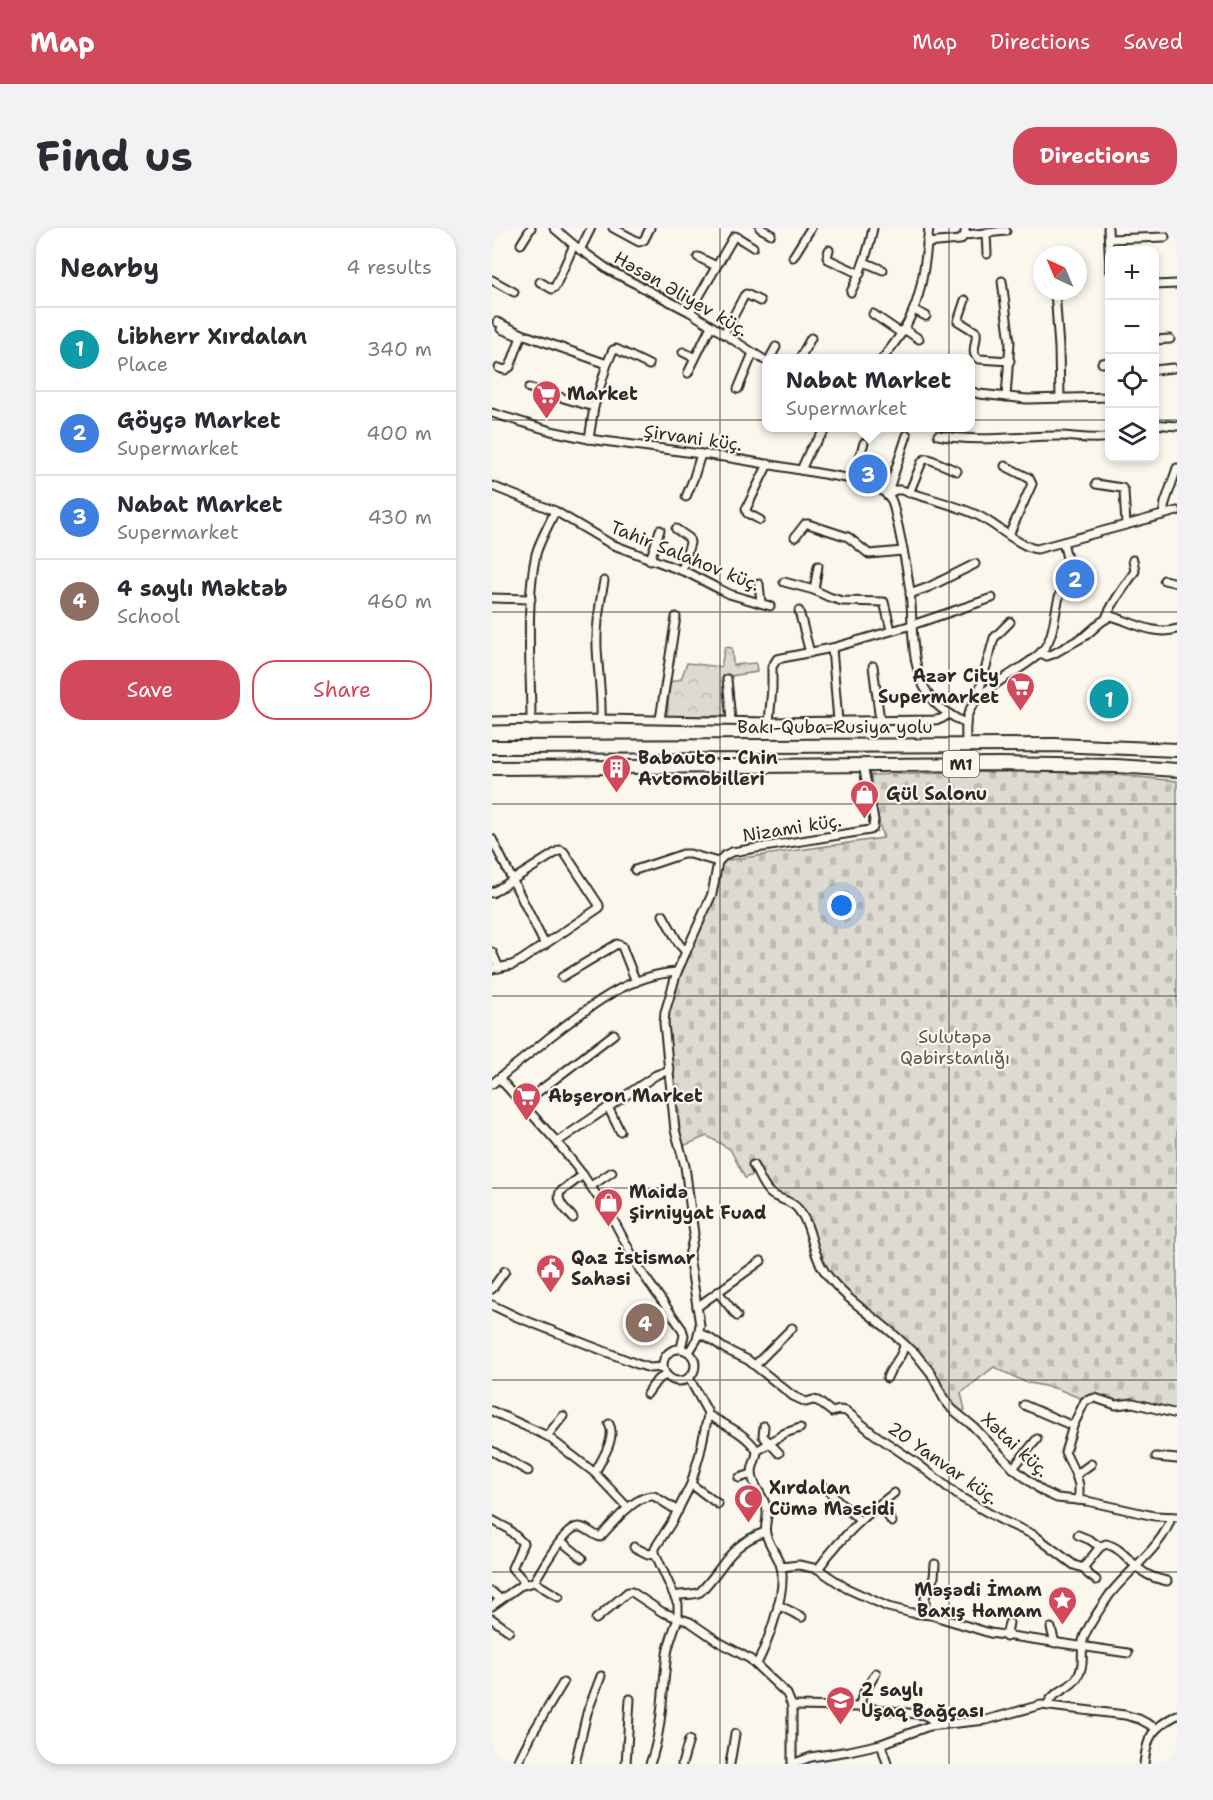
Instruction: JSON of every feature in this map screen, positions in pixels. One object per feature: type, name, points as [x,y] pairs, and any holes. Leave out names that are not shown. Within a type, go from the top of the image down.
[{"type":"highway","name":"Bakı-Quba-Rusiya yolu","points":[[492,747],[1055,745],[1177,750]]},
{"type":"highway","name":"Bakı-Quba-Rusiya yolu","points":[[492,768],[1011,764],[1177,770]]},
{"type":"street","points":[[521,244],[531,228]]},
{"type":"street","name":"Həsən Əliyev küç.","points":[[554,228],[609,270],[690,312],[762,359]]},
{"type":"street","points":[[540,282],[552,288],[555,287],[577,247],[591,228]]},
{"type":"street","points":[[613,228],[639,243],[642,242],[650,228]]},
{"type":"street","points":[[760,228],[771,234]]},
{"type":"street","points":[[793,257],[811,228]]},
{"type":"street","points":[[851,292],[860,274],[873,228]]},
{"type":"street","points":[[886,354],[903,331],[914,310],[929,228]]},
{"type":"street","points":[[1108,228],[1109,246]]},
{"type":"street","points":[[927,243],[960,240],[965,231],[986,233],[1005,231]]},
{"type":"street","points":[[986,233],[987,254]]},
{"type":"street","points":[[690,312],[735,236],[753,247]]},
{"type":"street","points":[[1109,239],[1165,237]]},
{"type":"street","points":[[829,250],[828,259],[860,274]]},
{"type":"street","points":[[698,257],[716,266]]},
{"type":"street","points":[[864,262],[883,270]]},
{"type":"street","points":[[492,280],[514,292]]},
{"type":"street","points":[[1002,281],[1011,342],[1006,397]]},
{"type":"street","points":[[1159,285],[1177,284]]},
{"type":"street","points":[[724,333],[746,294],[760,302]]},
{"type":"street","points":[[965,300],[958,321],[976,332],[974,354]]},
{"type":"street","points":[[1056,300],[1060,398]]},
{"type":"street","points":[[914,310],[926,316]]},
{"type":"street","points":[[873,314],[919,339]]},
{"type":"street","points":[[497,322],[521,335]]},
{"type":"street","points":[[688,373],[711,326]]},
{"type":"street","points":[[501,329],[607,364]]},
{"type":"street","points":[[499,368],[505,370],[510,367],[521,335]]},
{"type":"street","points":[[802,354],[811,338]]},
{"type":"street","points":[[1159,340],[1170,339]]},
{"type":"street","points":[[772,354],[776,347]]},
{"type":"street","points":[[589,439],[594,407],[613,350],[616,349],[649,365]]},
{"type":"street","points":[[682,352],[695,358]]},
{"type":"street","points":[[738,389],[753,353]]},
{"type":"street","points":[[975,357],[1010,361]]},
{"type":"street","points":[[1159,370],[1173,368]]},
{"type":"street","points":[[529,388],[594,407]]},
{"type":"street","points":[[975,392],[1027,399],[1105,396]]},
{"type":"street","name":"Şirvani küç.","points":[[492,413],[551,431],[589,439],[768,464],[852,479],[867,483],[887,495]]},
{"type":"street","points":[[1159,424],[1177,426]]},
{"type":"street","points":[[801,470],[810,450],[824,432]]},
{"type":"street","points":[[887,495],[907,435]]},
{"type":"street","points":[[938,435],[976,440],[1058,436],[1082,439],[1105,437]]},
{"type":"street","points":[[852,479],[864,443]]},
{"type":"street","points":[[686,497],[701,454]]},
{"type":"street","points":[[909,493],[925,459],[957,471]]},
{"type":"street","points":[[760,519],[747,513],[746,509],[768,464]]},
{"type":"street","points":[[1005,466],[1029,478],[1032,484],[1009,535]]},
{"type":"street","points":[[1163,515],[1164,503],[1177,468]]},
{"type":"street","points":[[1096,484],[1122,488],[1126,525]]},
{"type":"street","name":"Tahir Salahov küç.","points":[[492,486],[555,511],[605,541],[650,560],[682,570],[729,594],[770,606]]},
{"type":"street","points":[[887,495],[898,490],[977,515],[1032,549],[1042,549],[1177,511]]},
{"type":"street","points":[[887,495],[893,504],[903,551],[910,594],[915,659],[919,674],[931,698],[949,714],[966,724]]},
{"type":"street","points":[[531,721],[532,577],[537,552],[555,511]]},
{"type":"street","points":[[795,537],[802,526],[808,524],[848,537],[869,554],[903,551]]},
{"type":"street","points":[[676,529],[687,535],[690,543],[682,570]]},
{"type":"street","points":[[650,560],[660,530]]},
{"type":"street","points":[[966,745],[966,724],[972,706],[981,696],[1041,652],[1049,639],[1061,592],[1069,574],[1063,542]]},
{"type":"street","points":[[1041,652],[1047,656],[1053,654],[1085,636],[1106,618],[1120,592],[1127,586],[1136,571],[1133,560]]},
{"type":"street","points":[[910,594],[975,564]]},
{"type":"street","points":[[814,590],[818,566]]},
{"type":"street","points":[[1164,580],[1177,583]]},
{"type":"street","points":[[601,719],[602,696],[597,646],[598,614],[604,581]]},
{"type":"street","points":[[784,582],[843,601],[884,602],[891,630]]},
{"type":"street","points":[[759,584],[761,603]]},
{"type":"street","points":[[492,598],[531,598]]},
{"type":"street","points":[[769,722],[774,662],[781,657],[832,648],[912,625],[992,598]]},
{"type":"street","points":[[800,611],[810,653]]},
{"type":"street","points":[[1106,618],[1111,616],[1152,630],[1177,629]]},
{"type":"street","points":[[660,719],[676,617]]},
{"type":"street","points":[[981,696],[980,688],[994,638],[1010,622]]},
{"type":"street","points":[[832,648],[838,721]]},
{"type":"street","points":[[873,666],[880,721]]},
{"type":"street","points":[[727,678],[731,720]]},
{"type":"street","points":[[492,721],[660,719],[769,722],[880,721],[934,720],[949,714]]},
{"type":"street","name":"Nizami küç.","points":[[718,862],[732,852],[855,833],[873,828],[874,820],[863,765]]},
{"type":"street","points":[[492,839],[545,945]]},
{"type":"street","points":[[492,892],[560,850],[564,852],[599,905],[596,912],[520,961],[495,968],[492,952]]},
{"type":"street","points":[[635,870],[683,854],[718,862],[708,905],[677,972],[664,1017],[675,1130],[685,1166],[694,1234],[689,1256],[700,1321],[699,1333],[689,1352]]},
{"type":"street","points":[[663,915],[686,952]]},
{"type":"street","points":[[562,977],[617,944],[622,946],[636,982]]},
{"type":"street","points":[[492,1084],[584,1011],[614,991],[636,982],[677,972]]},
{"type":"street","points":[[522,1104],[614,1034]]},
{"type":"street","points":[[557,1142],[656,1075],[670,1070]]},
{"type":"street","points":[[499,1078],[584,1174],[614,1221],[640,1270],[682,1329],[684,1335],[681,1348]]},
{"type":"street","points":[[608,1107],[620,1131]]},
{"type":"street","name":"Xətai küç.","points":[[753,1165],[769,1192],[789,1201],[803,1215],[818,1260],[832,1281],[855,1305],[915,1353],[931,1373],[944,1399],[952,1409],[974,1427],[1013,1468],[1033,1485],[1057,1498],[1079,1500],[1154,1516],[1174,1517]]},
{"type":"street","points":[[591,1186],[612,1172]]},
{"type":"street","points":[[573,1218],[558,1196],[584,1174]]},
{"type":"street","points":[[697,1307],[761,1261]]},
{"type":"street","points":[[492,1289],[505,1271]]},
{"type":"street","points":[[718,1292],[737,1317]]},
{"type":"street","points":[[492,1305],[637,1364],[650,1368],[663,1367]]},
{"type":"street","points":[[755,1365],[792,1328]]},
{"type":"street","name":"20 Yanvar küç.","points":[[699,1333],[748,1360],[781,1388],[802,1401],[818,1401],[832,1412],[846,1411],[960,1497],[1034,1535],[1074,1566],[1083,1568],[1096,1580]]},
{"type":"street","points":[[887,1378],[892,1366],[903,1353],[904,1344]]},
{"type":"street","points":[[681,1348],[689,1352],[694,1358],[695,1367],[689,1378],[677,1381],[666,1375],[663,1367],[666,1354],[673,1349],[681,1348]]},
{"type":"street","points":[[647,1394],[657,1380],[666,1375]]},
{"type":"street","points":[[650,1764],[663,1699],[669,1648],[678,1618],[678,1604],[655,1552],[657,1544],[678,1511],[691,1484],[708,1414],[689,1378]]},
{"type":"street","points":[[1079,1500],[1079,1485],[1065,1452],[1083,1403],[1091,1398],[1116,1405],[1133,1403],[1177,1414]]},
{"type":"street","points":[[1024,1405],[1073,1426]]},
{"type":"street","points":[[492,1411],[547,1436],[595,1473],[628,1508]]},
{"type":"street","points":[[708,1414],[747,1439],[757,1450]]},
{"type":"street","points":[[547,1436],[562,1416]]},
{"type":"street","points":[[595,1473],[612,1436],[609,1424]]},
{"type":"street","points":[[764,1426],[763,1434],[779,1453]]},
{"type":"street","points":[[757,1664],[778,1605],[782,1580],[781,1567],[765,1532],[766,1508],[752,1474],[757,1450],[785,1433],[800,1428]]},
{"type":"street","points":[[1013,1468],[1037,1439]]},
{"type":"street","points":[[492,1451],[528,1471]]},
{"type":"street","points":[[1156,1457],[1177,1459]]},
{"type":"street","points":[[1076,1475],[1091,1464]]},
{"type":"street","points":[[739,1478],[752,1474]]},
{"type":"street","points":[[691,1484],[718,1504]]},
{"type":"street","points":[[824,1487],[859,1520]]},
{"type":"street","points":[[818,1569],[859,1520],[894,1493]]},
{"type":"street","points":[[534,1582],[561,1541],[578,1527],[600,1537],[628,1508],[649,1496],[654,1496],[678,1511]]},
{"type":"street","points":[[880,1504],[892,1522]]},
{"type":"street","points":[[1047,1705],[1052,1696],[1072,1684],[1079,1675],[1083,1662],[1084,1637],[1109,1596],[1165,1532],[1174,1517]]},
{"type":"street","points":[[492,1520],[507,1528],[523,1543],[512,1568],[524,1584]]},
{"type":"street","points":[[675,1596],[695,1595],[700,1592],[735,1548],[752,1536],[765,1532]]},
{"type":"street","points":[[1078,1535],[1100,1547]]},
{"type":"street","points":[[561,1541],[582,1558]]},
{"type":"street","points":[[1083,1568],[1100,1547],[1106,1544],[1112,1546],[1136,1567],[1152,1577],[1167,1581]]},
{"type":"street","points":[[634,1547],[648,1554],[655,1552]]},
{"type":"street","points":[[925,1614],[925,1597],[934,1577],[935,1564]]},
{"type":"street","points":[[781,1567],[799,1565],[818,1569],[846,1587],[878,1603],[901,1611],[925,1614],[1006,1637],[1128,1653]]},
{"type":"street","points":[[492,1606],[524,1584],[534,1582],[559,1597]]},
{"type":"street","points":[[492,1592],[500,1599]]},
{"type":"street","points":[[596,1619],[628,1592],[632,1592],[662,1612],[690,1622],[757,1664],[787,1694],[792,1706],[792,1764],[811,1757],[881,1744],[918,1729],[986,1720],[1047,1705],[1125,1715],[1139,1719],[1155,1728]]},
{"type":"street","points":[[778,1605],[802,1617]]},
{"type":"street","points":[[492,1619],[509,1631]]},
{"type":"street","points":[[1006,1637],[1009,1623]]},
{"type":"street","points":[[1051,1628],[1055,1643]]},
{"type":"street","points":[[859,1707],[863,1694],[876,1673]]},
{"type":"street","points":[[575,1764],[587,1713],[601,1676]]},
{"type":"street","points":[[517,1764],[563,1683]]},
{"type":"street","points":[[626,1764],[630,1700]]},
{"type":"street","points":[[792,1706],[859,1707],[924,1715],[936,1725]]},
{"type":"street","points":[[1144,1764],[1148,1740],[1155,1728],[1177,1715]]},
{"type":"street","points":[[730,1764],[735,1734]]},
{"type":"street","points":[[682,1764],[689,1740]]},
{"type":"street","points":[[881,1744],[887,1763]]},
{"type":"street","points":[[492,1761],[496,1764]]},
{"type":"green space","points":[[725,647],[732,648],[733,665],[756,663],[757,672],[724,677],[726,716],[667,716],[670,682],[681,679],[687,663],[721,667]]},
{"type":"green space","name":"Sulutəpə Qəbirstanlığı","points":[[1037,771],[1177,781],[1177,1412],[1092,1395],[1082,1399],[1058,1389],[1025,1382],[994,1367],[961,1393],[965,1410],[960,1413],[953,1407],[911,1348],[839,1285],[822,1264],[807,1217],[794,1200],[772,1191],[760,1172],[745,1178],[730,1149],[707,1136],[683,1146],[677,1129],[667,1021],[673,994],[716,893],[722,861],[883,838],[868,775]]},
{"type":"place","name":"Market","points":[[546,420]]},
{"type":"place","name":"Nabat Market","points":[[868,474]]},
{"type":"place","name":"Göyçə Market","points":[[1075,579]]},
{"type":"place","name":"Libherr Xırdalan","points":[[1109,699]]},
{"type":"place","name":"Azər City Supermarket","points":[[1020,712]]},
{"type":"place","name":"Babauto - Chin Avtomobilleri","points":[[617,794]]},
{"type":"place","name":"Gül Salonu","points":[[865,820]]},
{"type":"place","name":"Abşeron Market","points":[[527,1122]]},
{"type":"place","name":"Maidə Şirniyyat Fuad","points":[[608,1228]]},
{"type":"place","name":"Qaz İstismar Sahəsi","points":[[550,1294]]},
{"type":"place","name":"4 saylı Məktəb","points":[[645,1323]]},
{"type":"place","name":"Xırdalan Cümə Məscidi","points":[[748,1524]]},
{"type":"place","name":"Məşədi İmam Baxış Hamam","points":[[1063,1626]]},
{"type":"place","name":"2 saylı Uşaq Bağçası","points":[[840,1726]]}]
